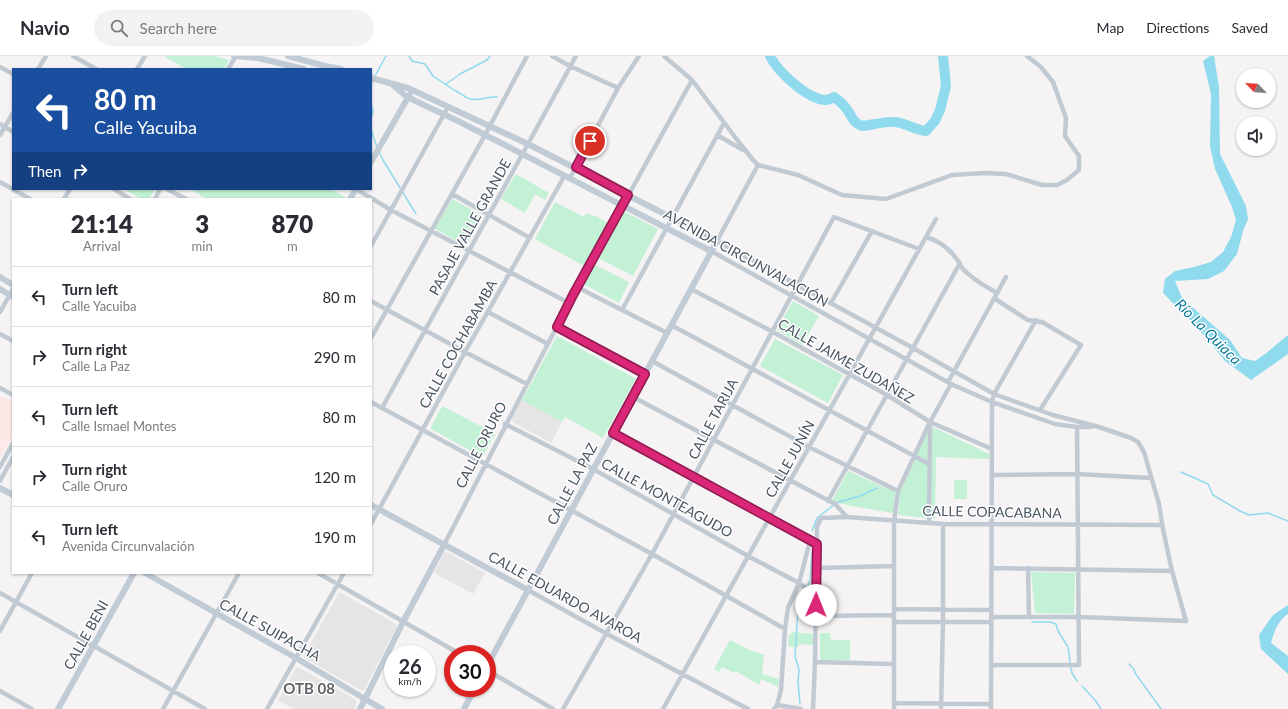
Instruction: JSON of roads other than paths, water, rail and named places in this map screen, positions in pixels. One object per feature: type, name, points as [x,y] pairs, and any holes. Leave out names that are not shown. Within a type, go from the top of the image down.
[{"type":"street","points":[[39,68],[46,56]]},
{"type":"street","points":[[73,56],[94,68]]},
{"type":"street","points":[[138,68],[145,56]]},
{"type":"street","points":[[229,68],[235,56],[258,58],[300,68]]},
{"type":"street","points":[[288,56],[337,68]]},
{"type":"street","points":[[372,336],[528,56]]},
{"type":"street","points":[[552,56],[618,88]]},
{"type":"street","name":"PASAJE VALLE GRANDE","points":[[382,408],[426,331],[576,56]]},
{"type":"street","name":"CALLE COCHABAMBA","points":[[372,522],[465,352],[530,238],[567,177],[576,167],[618,88],[639,56]]},
{"type":"street","points":[[664,56],[692,80],[758,165],[798,175],[842,195],[886,199],[952,176],[978,173],[1006,174],[1042,186],[1057,185],[1067,180],[1079,170],[1079,156],[1065,136],[1066,118],[1053,82],[1041,67],[1027,56]]},
{"type":"street","points":[[0,67],[12,73]]},
{"type":"street","name":"AVENIDA CIRCUNVALACIÓN","points":[[372,78],[412,90],[576,167],[876,327],[994,394],[1040,410],[1099,427],[1131,438],[1138,442],[1144,452],[1159,504],[1172,571],[1186,622],[1079,617]]},
{"type":"street","name":"CALLE ORURO","points":[[360,709],[505,424],[577,288],[692,80]]},
{"type":"street","name":"AVENIDA CIRCUNVALACIÓN","points":[[391,84],[408,97],[444,116],[458,121],[712,251],[950,383],[992,402],[1055,424],[1077,427],[1099,427]]},
{"type":"street","points":[[372,160],[412,90]]},
{"type":"street","points":[[372,244],[448,107]]},
{"type":"street","points":[[0,135],[2,126],[12,114]]},
{"type":"street","points":[[622,310],[724,123]]},
{"type":"street","points":[[2,126],[12,131]]},
{"type":"street","points":[[717,135],[746,151]]},
{"type":"street","points":[[717,241],[758,165]]},
{"type":"street","points":[[0,182],[12,189]]},
{"type":"street","points":[[14,190],[28,198]]},
{"type":"street","points":[[116,190],[128,198]]},
{"type":"street","points":[[169,190],[184,198]]},
{"type":"street","points":[[358,190],[371,198]]},
{"type":"street","points":[[452,194],[530,238]]},
{"type":"street","points":[[372,199],[569,303]]},
{"type":"street","name":"CALLE TARIJA","points":[[564,709],[674,515],[834,217],[919,249]]},
{"type":"street","name":"CALLE JUNÍN","points":[[663,709],[936,219]]},
{"type":"street","points":[[831,303],[872,231]]},
{"type":"street","points":[[926,237],[944,245],[960,263],[962,268],[973,278],[997,293]]},
{"type":"street","name":"CALLE LA PAZ","points":[[496,649],[717,241]]},
{"type":"street","points":[[828,501],[960,263]]},
{"type":"street","points":[[894,709],[894,521],[898,491],[950,383],[954,371],[1006,277]]},
{"type":"street","points":[[0,278],[12,285]]},
{"type":"street","points":[[577,288],[667,333]]},
{"type":"street","points":[[0,289],[12,293],[0,312]]},
{"type":"street","name":"CALLE JAIME ZUDAÑEZ","points":[[691,289],[850,374],[930,422],[992,449]]},
{"type":"street","points":[[994,298],[1028,320],[1042,322],[1081,345],[1040,410]]},
{"type":"street","points":[[372,302],[527,384]]},
{"type":"street","points":[[488,312],[548,344]]},
{"type":"street","points":[[894,703],[941,706],[991,706],[992,402],[994,394],[1036,320]]},
{"type":"street","points":[[671,325],[929,464]]},
{"type":"street","points":[[557,327],[645,374]]},
{"type":"street","points":[[0,334],[12,340]]},
{"type":"street","points":[[652,361],[809,447],[898,491]]},
{"type":"street","points":[[0,388],[12,394]]},
{"type":"street","points":[[633,397],[835,504],[847,517]]},
{"type":"street","points":[[372,403],[652,554],[785,629]]},
{"type":"street","points":[[929,523],[930,422]]},
{"type":"street","name":"CALLE MONTEAGUDO","points":[[505,424],[593,470],[748,556],[800,583],[816,595]]},
{"type":"street","points":[[991,665],[1079,665],[1077,427]]},
{"type":"street","points":[[613,433],[817,544],[813,709]]},
{"type":"street","points":[[0,467],[12,446]]},
{"type":"street","points":[[0,481],[12,459]]},
{"type":"street","points":[[992,475],[1077,474],[1151,478]]},
{"type":"street","points":[[0,488],[12,494]]},
{"type":"street","name":"CALLE EDUARDO AVAROA","points":[[372,506],[748,709]]},
{"type":"street","name":"CALLE COPACABANA","points":[[817,544],[817,527],[821,518],[847,517],[943,524],[1162,525]]},
{"type":"street","points":[[941,706],[943,524]]},
{"type":"street","points":[[801,709],[776,707],[781,690],[785,629],[788,608],[800,583],[810,541]]},
{"type":"street","points":[[817,568],[894,566]]},
{"type":"street","points":[[992,568],[1172,571]]},
{"type":"street","points":[[1028,568],[1029,617]]},
{"type":"street","points":[[0,631],[31,574]]},
{"type":"street","name":"CALLE BENI","points":[[58,709],[133,574]]},
{"type":"street","name":"CALLE SUIPACHA","points":[[147,574],[296,658],[382,709]]},
{"type":"street","points":[[162,709],[238,574]]},
{"type":"street","points":[[320,574],[444,645]]},
{"type":"street","points":[[267,709],[343,574]]},
{"type":"street","points":[[0,593],[205,709]]},
{"type":"street","points":[[894,609],[991,610]]},
{"type":"street","points":[[816,616],[894,615]]},
{"type":"street","points":[[894,622],[943,622],[1029,617],[1079,617]]},
{"type":"street","points":[[815,662],[893,664]]},
{"type":"street","points":[[496,675],[553,709]]},
{"type":"street","points":[[0,691],[32,709]]},
{"type":"street","points":[[464,709],[470,697]]},
{"type":"water","name":"Río La Quiaca","points":[[1210,56],[1214,56],[1219,87],[1220,154],[1246,206],[1248,219],[1237,254],[1224,271],[1208,279],[1175,281],[1182,298],[1230,340],[1242,358],[1255,361],[1288,335],[1288,354],[1251,380],[1225,361],[1196,326],[1163,293],[1165,279],[1175,271],[1211,262],[1223,252],[1231,237],[1236,220],[1232,207],[1215,169],[1210,146],[1211,94],[1203,61]]},
{"type":"water","points":[[1288,605],[1288,614],[1279,623],[1271,643],[1288,656],[1288,674],[1261,649],[1259,635],[1273,615]]},
{"type":"waterway","points":[[375,76],[386,56]]},
{"type":"waterway","points":[[409,56],[412,61],[425,64],[433,76],[468,98],[477,99],[497,97]]},
{"type":"waterway","points":[[446,84],[460,74],[487,60],[490,56]]},
{"type":"waterway","name":"Río La Quiaca","points":[[770,56],[779,69],[794,84],[819,99],[827,100],[834,97],[843,105],[857,124],[863,126],[895,122],[926,131],[935,121],[940,110],[946,86],[943,56]]},
{"type":"waterway","points":[[372,108],[372,115]]},
{"type":"waterway","points":[[372,133],[377,147]]},
{"type":"waterway","points":[[379,152],[416,214]]},
{"type":"waterway","points":[[1181,472],[1208,484],[1213,495],[1240,511],[1249,515],[1268,513],[1288,521]]},
{"type":"waterway","points":[[812,531],[817,518],[835,504],[860,496],[877,488]]},
{"type":"waterway","points":[[800,704],[798,682],[799,670],[795,656],[797,624],[798,613],[810,580],[812,553]]},
{"type":"waterway","points":[[1032,622],[1050,622],[1056,624],[1058,631],[1068,647],[1070,662]]},
{"type":"waterway","points":[[1129,664],[1161,709]]},
{"type":"waterway","points":[[1071,668],[1077,681]]},
{"type":"waterway","points":[[1082,686],[1101,709]]},
{"type":"district","name":"OTB 08","points":[[309,689]]}]
